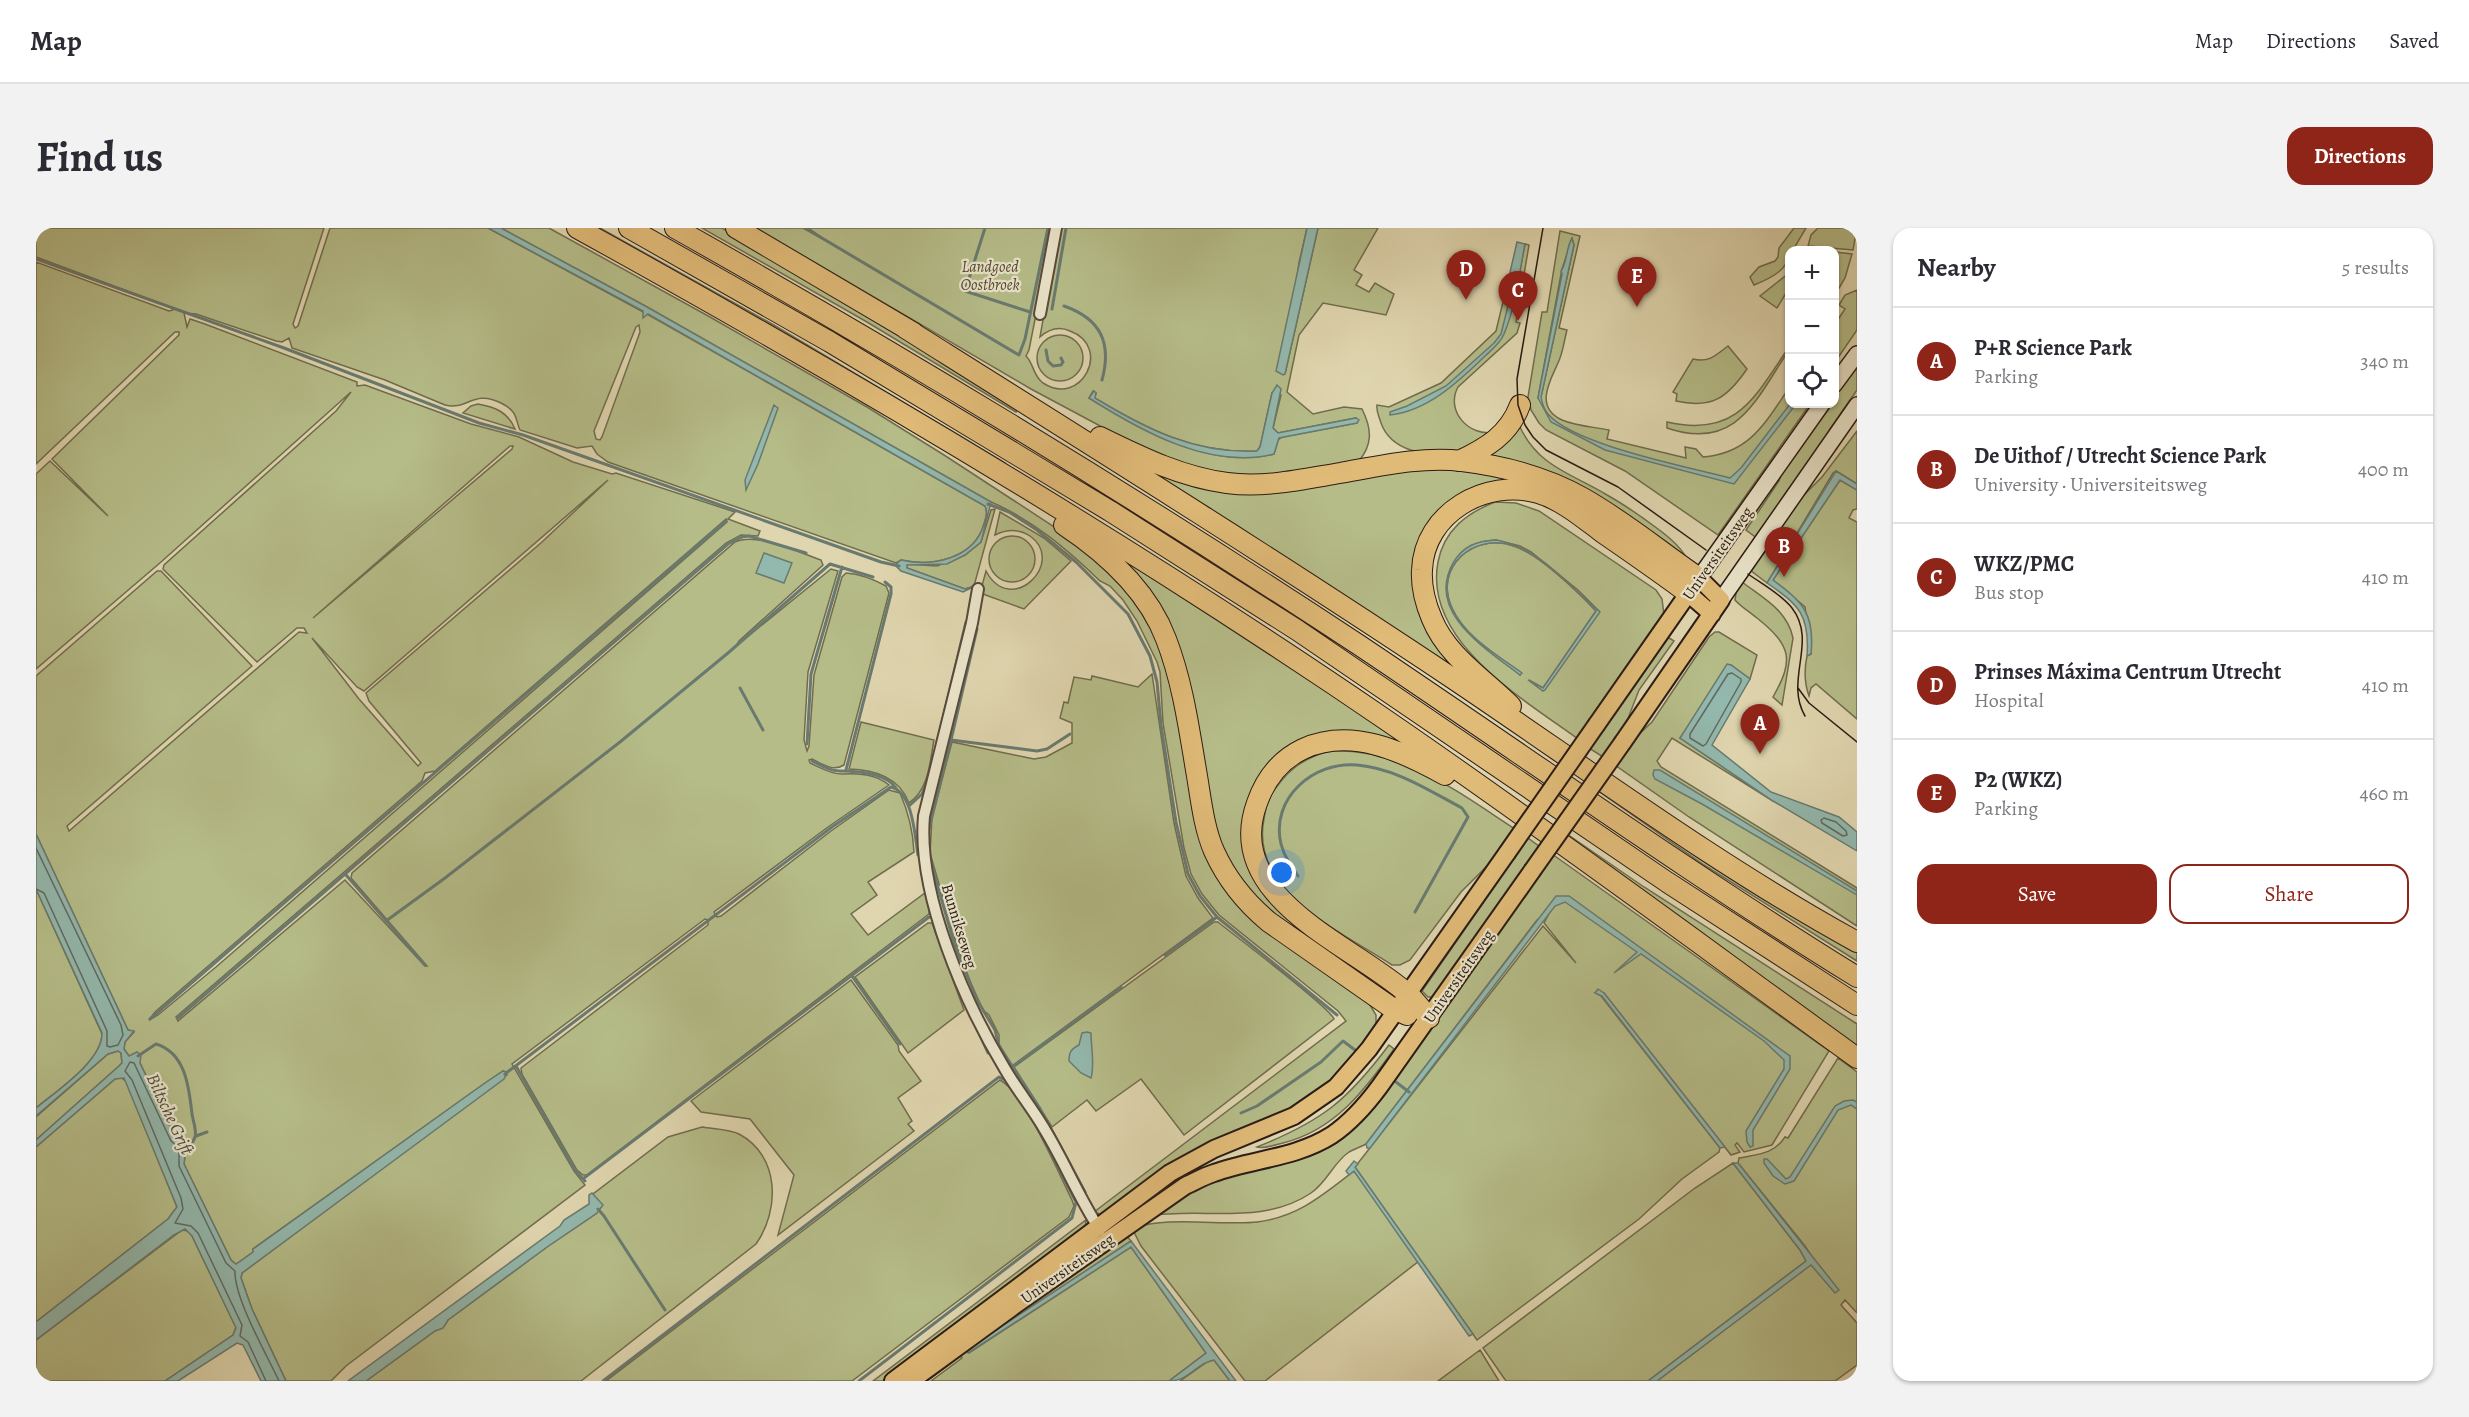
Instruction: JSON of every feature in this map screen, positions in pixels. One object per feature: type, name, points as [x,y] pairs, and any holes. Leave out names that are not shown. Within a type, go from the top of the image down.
[{"type":"highway","points":[[577,228],[802,354],[1154,568],[1388,721],[1857,1058]]},
{"type":"highway","points":[[629,228],[830,342],[1110,511],[1297,630],[1667,882],[1857,1005]]},
{"type":"highway","points":[[675,228],[930,375],[1158,515],[1522,755],[1677,863],[1857,977]]},
{"type":"highway","points":[[736,228],[905,328],[1096,435],[1169,469],[1229,484],[1261,484],[1293,481],[1385,464],[1420,461],[1459,460],[1492,465],[1525,474],[1585,499],[1699,580]]},
{"type":"highway","points":[[905,328],[1289,570],[1709,854],[1857,942]]},
{"type":"highway","points":[[1459,460],[1497,440],[1511,423],[1520,405]]},
{"type":"highway","points":[[943,438],[1074,532],[1120,570],[1135,587],[1166,638],[1183,692],[1202,803],[1213,848],[1230,881],[1253,909],[1269,922],[1401,1013]]},
{"type":"highway","points":[[1548,745],[1448,646],[1432,621],[1423,589],[1422,571],[1430,541],[1445,518],[1461,505],[1484,493],[1513,489],[1539,493],[1563,504],[1699,580]]},
{"type":"highway","points":[[1429,1018],[1408,994],[1294,912],[1281,901],[1265,880],[1255,856],[1251,827],[1261,790],[1272,774],[1292,756],[1317,743],[1346,741],[1378,745],[1423,763],[1549,835]]},
{"type":"main road","points":[[1839,378],[1857,354]]},
{"type":"main road","name":"Universiteitsweg","points":[[911,1381],[1107,1240],[1192,1183],[1214,1173],[1298,1151],[1331,1135],[1366,1104],[1623,742],[1857,405]]},
{"type":"main road","name":"Universiteitsweg","points":[[893,1381],[1163,1178],[1191,1160],[1278,1124],[1325,1096],[1359,1062],[1401,1013],[1408,994],[1819,408]]},
{"type":"main road","points":[[1699,580],[1716,607]]},
{"type":"main road","points":[[1401,1013],[1429,1018]]},
{"type":"street","points":[[1040,314],[1056,228]]},
{"type":"street","name":"Bunnikseweg","points":[[978,590],[972,623],[924,816],[922,838],[926,863],[937,912],[971,1004],[1006,1071],[1029,1102],[1047,1133],[1088,1214],[1107,1240]]},
{"type":"green space","points":[[36,228],[324,228],[293,324],[295,328],[298,326],[330,228],[488,228],[647,314],[986,508],[986,517],[979,536],[962,553],[939,561],[901,560],[896,563],[608,462],[597,454],[592,446],[577,448],[520,430],[512,411],[491,399],[477,399],[453,406],[445,405],[385,380],[292,348],[289,338],[282,342],[276,341],[196,314],[184,313],[187,327],[190,319],[205,324],[357,382],[357,386],[365,385],[471,424],[519,437],[573,462],[612,474],[616,473],[735,512],[728,519],[760,531],[758,536],[741,535],[726,543],[176,1017],[178,1021],[345,880],[427,966],[351,878],[352,873],[735,542],[754,539],[778,544],[821,560],[823,565],[736,646],[831,569],[838,571],[808,672],[804,740],[807,751],[814,675],[842,577],[846,573],[867,578],[886,586],[889,593],[844,765],[836,768],[812,759],[809,760],[810,763],[831,772],[867,775],[878,778],[889,785],[828,827],[714,912],[717,917],[721,916],[831,831],[889,790],[900,793],[903,800],[908,814],[914,852],[868,882],[877,895],[851,914],[868,935],[929,890],[929,914],[587,1175],[577,1170],[522,1074],[521,1068],[708,925],[708,920],[705,919],[512,1064],[574,1171],[585,1185],[346,1366],[331,1381],[286,1381],[252,1309],[241,1278],[242,1273],[507,1075],[503,1071],[485,1083],[253,1249],[253,1252],[236,1265],[231,1260],[184,1164],[183,1146],[176,1138],[140,1063],[140,1058],[129,1056],[124,1049],[125,1042],[134,1032],[128,1030],[36,834],[36,676],[157,571],[161,571],[252,666],[67,826],[69,831],[299,632],[307,633],[304,628],[297,628],[257,662],[163,569],[164,565],[336,411],[351,392],[161,562],[36,669],[36,474],[50,461],[108,516],[52,459],[179,335],[179,332],[175,332],[36,464],[36,262],[169,311],[173,308],[36,257]],"holes":[[[639,325],[640,332],[602,437],[600,440],[596,439],[594,431],[636,327]],[[510,446],[513,446],[512,449],[313,618]],[[608,480],[542,542],[366,693],[369,701],[421,763],[418,766],[359,699],[312,638],[357,687],[364,691]],[[726,519],[727,522],[216,967],[149,1020],[155,1012],[422,781],[425,773],[435,771]]]},
{"type":"green space","points":[[501,228],[549,228],[710,317],[867,407],[944,455],[1056,528],[1107,568],[1136,601],[1158,641],[1176,697],[1207,857],[1370,1005],[1376,1015],[1376,1026],[1362,1046],[1322,1089],[1290,1110],[1107,1214],[1094,1212],[1346,1021],[1338,1011],[1219,915],[1202,894],[1191,874],[1184,848],[1163,723],[1160,672],[1137,621],[1110,586],[1100,581],[1063,547],[1036,527],[647,307]]},
{"type":"green space","points":[[587,228],[600,228],[772,324],[1005,463],[1004,469]]},
{"type":"green space","points":[[702,228],[722,228],[1018,404],[1016,412],[867,322]]},
{"type":"green space","name":"Landgoed Oostbroek","points":[[756,228],[803,228],[830,243],[808,228],[1053,228],[1026,356],[1040,380],[1057,389],[1069,388],[1080,382],[1087,372],[1090,361],[1089,349],[1083,339],[1070,331],[1054,329],[1040,337],[1059,228],[1307,228],[1299,263],[1285,374],[1318,228],[1378,228],[1354,270],[1362,275],[1356,285],[1369,292],[1375,283],[1394,294],[1386,315],[1323,303],[1299,335],[1287,392],[1313,414],[1344,407],[1362,409],[1368,423],[1369,437],[1363,456],[1358,462],[1306,471],[1241,477],[1185,466],[1132,443],[1031,389]],"holes":[[[1093,391],[1096,393],[1094,398],[1152,429],[1192,444],[1234,451],[1257,451],[1260,447],[1272,393],[1281,395],[1273,428],[1278,433],[1356,418],[1357,423],[1282,437],[1278,440],[1274,454],[1250,457],[1225,456],[1201,452],[1154,434],[1089,398]]]},
{"type":"green space","points":[[1794,228],[1806,228],[1795,246],[1785,246],[1783,268],[1772,277],[1754,285],[1750,277],[1759,267],[1775,261],[1779,248]]},
{"type":"green space","points":[[1818,228],[1857,228],[1853,250],[1839,249],[1839,246],[1808,246],[1811,235]]},
{"type":"green space","points":[[1560,231],[1580,236],[1559,328],[1567,330],[1561,355],[1548,386],[1546,401],[1553,415],[1562,420],[1609,430],[1607,439],[1686,458],[1685,447],[1696,449],[1703,457],[1719,454],[1745,443],[1764,424],[1785,394],[1785,408],[1807,408],[1718,535],[1625,471],[1546,430],[1539,423],[1531,410],[1528,397],[1542,312],[1547,312]],"holes":[[[1572,239],[1574,245],[1541,397],[1538,398],[1562,269]]]},
{"type":"green space","points":[[1525,244],[1529,245],[1516,322],[1520,323],[1517,333],[1458,387],[1455,396],[1457,413],[1468,426],[1476,430],[1494,432],[1452,453],[1421,453],[1401,446],[1386,432],[1378,414],[1377,405],[1389,407],[1441,383],[1496,331],[1508,281],[1511,283],[1518,280]]},
{"type":"green space","points":[[1839,252],[1852,254],[1845,278],[1839,288]]},
{"type":"green space","points":[[1785,276],[1785,295],[1777,308],[1760,296]]},
{"type":"green space","points":[[1857,290],[1857,330],[1839,356],[1839,318],[1845,309],[1839,305],[1845,295]]},
{"type":"green space","points":[[1060,335],[1076,342],[1083,358],[1076,374],[1060,381],[1044,374],[1037,358],[1044,342]]},
{"type":"green space","points":[[1728,346],[1747,369],[1733,387],[1718,399],[1709,402],[1676,401],[1677,394],[1673,392],[1693,359],[1708,359]]},
{"type":"green space","points":[[1785,353],[1785,356],[1754,403],[1728,427],[1711,433],[1691,434],[1667,428],[1667,422],[1691,425],[1711,424],[1727,419],[1741,410],[1765,382]]},
{"type":"green space","points":[[1857,363],[1857,390],[1830,429],[1816,456],[1758,539],[1746,530],[1779,481],[1785,465],[1825,408],[1839,408],[1839,389]]},
{"type":"green space","points":[[478,404],[505,414],[515,429],[463,413],[471,406]]},
{"type":"green space","points":[[1519,425],[1536,451],[1546,460],[1640,516],[1670,539],[1687,559],[1476,455]]},
{"type":"green space","points":[[1857,431],[1857,484],[1836,471],[1833,473],[1767,583],[1750,570],[1796,503],[1822,477]]},
{"type":"green space","points":[[1125,456],[1199,484],[1417,465],[1484,468],[1590,511],[1479,487],[1413,567],[1477,684],[1236,525]]},
{"type":"green space","points":[[1840,480],[1857,490],[1857,509],[1853,510],[1849,518],[1857,522],[1857,719],[1816,684],[1811,688],[1809,696],[1805,671],[1807,656],[1811,654],[1805,607],[1773,580]]},
{"type":"green space","points":[[1495,502],[1516,503],[1539,511],[1656,590],[1662,599],[1664,615],[1578,739],[1531,706],[1482,665],[1461,642],[1446,617],[1437,591],[1438,562],[1441,551],[1451,532],[1466,517]],"holes":[[[1496,540],[1520,546],[1531,552],[1578,590],[1599,611],[1547,682],[1596,611],[1546,565],[1514,546],[1499,543],[1485,544],[1461,556],[1451,570],[1458,557],[1466,549],[1483,542]],[[1448,594],[1458,618],[1473,637],[1454,614],[1448,598]],[[1473,637],[1521,673],[1520,675]]]},
{"type":"green space","points":[[995,509],[974,586],[965,589],[907,568],[907,564],[937,566],[965,555],[981,542],[991,510]]},
{"type":"green space","points":[[1000,512],[1044,538],[1071,561],[1024,609],[980,593],[986,571],[997,584],[1009,589],[1021,587],[1031,581],[1039,571],[1042,559],[1040,547],[1026,533],[1012,530],[995,535]]},
{"type":"green space","points":[[1012,536],[1028,543],[1035,559],[1028,575],[1012,582],[996,575],[989,559],[996,543]]},
{"type":"green space","points":[[1091,538],[1437,764],[1399,744],[1280,755],[1246,852],[1384,983],[1380,989],[1251,898],[1221,855],[1181,667]]},
{"type":"green space","points":[[1742,582],[1780,612],[1790,628],[1793,638],[1782,705],[1773,697],[1784,673],[1786,654],[1783,646],[1769,628],[1735,600],[1737,587]]},
{"type":"green space","points":[[1719,632],[1757,655],[1750,679],[1731,665],[1680,738],[1773,801],[1672,738],[1657,761],[1661,767],[1857,888],[1857,926],[1689,817],[1615,765],[1633,740],[1652,722],[1709,637]]},
{"type":"green space","points":[[1666,636],[1674,641],[1639,690],[1627,721],[1603,757],[1589,748]]},
{"type":"green space","points":[[1152,674],[1174,823],[1186,876],[1198,898],[1213,918],[1012,1066],[999,1044],[999,1035],[989,1015],[983,1010],[970,981],[957,946],[930,853],[932,817],[952,742],[1034,759],[1046,757],[1072,743],[1072,723],[1060,718],[1064,702],[1068,703],[1074,677],[1091,680],[1092,676],[1138,687]]},
{"type":"green space","points":[[861,722],[934,740],[925,783],[921,791],[909,803],[899,787],[885,777],[868,771],[849,769]]},
{"type":"green space","points":[[1330,751],[1356,752],[1405,765],[1450,787],[1515,829],[1490,863],[1461,892],[1410,960],[1400,965],[1392,965],[1326,924],[1304,907],[1285,888],[1271,868],[1263,845],[1266,808],[1276,788],[1295,767]]},
{"type":"green space","points":[[1600,786],[1857,947],[1857,961],[1704,865],[1597,790]]},
{"type":"green space","points":[[1567,834],[1644,887],[1857,1024],[1857,1048],[1564,837]]},
{"type":"green space","points":[[1528,838],[1540,847],[1436,997],[1428,997],[1422,991]]},
{"type":"green space","points":[[1552,854],[1829,1051],[1772,1145],[1744,1152],[1737,1143],[1735,1145],[1740,1152],[1731,1155],[1604,993],[1596,993],[1601,996],[1720,1148],[1719,1152],[1682,1179],[1639,1219],[1477,1340],[1355,1167],[1543,926],[1576,963],[1544,923],[1551,910],[1537,920],[1366,1144],[1344,1156],[1311,1193],[1292,1203],[1252,1212],[1148,1216],[1167,1203],[1369,1112],[1460,989]]},
{"type":"green space","points":[[36,889],[102,1034],[100,1044],[86,1065],[36,1108]]},
{"type":"green space","points":[[1214,922],[1218,922],[1300,987],[1334,1019],[1184,1135],[1141,1079],[1096,1111],[1087,1100],[1052,1127],[1014,1067]]},
{"type":"green space","points":[[928,923],[932,923],[964,1010],[908,1053],[855,977]]},
{"type":"green space","points":[[851,980],[921,1081],[898,1098],[912,1121],[908,1124],[914,1131],[778,1235],[794,1175],[750,1119],[701,1112],[691,1101]]},
{"type":"green space","points":[[1389,1045],[1394,1049],[1383,1064],[1360,1093],[1333,1118],[1302,1137],[1263,1148],[1257,1147],[1299,1128],[1332,1107],[1360,1081]]},
{"type":"green space","points":[[118,1051],[121,1053],[122,1063],[36,1140],[36,1117],[108,1054]]},
{"type":"green space","points":[[1838,1058],[1857,1072],[1857,1313],[1845,1300],[1841,1305],[1857,1323],[1857,1365],[1835,1381],[1657,1381],[1811,1264],[1835,1292],[1805,1246],[1738,1163],[1739,1158],[1771,1150],[1785,1137],[1788,1138]]},
{"type":"green space","points":[[120,1077],[127,1082],[177,1207],[168,1219],[36,1322],[36,1147]]},
{"type":"green space","points":[[1000,1080],[1020,1100],[1050,1154],[1074,1206],[1069,1217],[852,1381],[606,1381]]},
{"type":"green space","points":[[702,1127],[735,1132],[752,1144],[762,1156],[769,1170],[772,1184],[772,1200],[764,1230],[756,1244],[581,1381],[366,1381],[435,1331],[443,1328],[448,1320],[597,1213],[598,1202],[593,1194],[668,1137]]},
{"type":"green space","points":[[1733,1163],[1806,1261],[1648,1381],[1506,1381],[1483,1348],[1695,1188]]},
{"type":"green space","points":[[1354,1171],[1419,1261],[1265,1381],[1245,1381],[1141,1246],[1133,1230],[1157,1223],[1244,1223],[1272,1219],[1309,1204]]},
{"type":"green space","points":[[1086,1220],[1085,1229],[888,1381],[873,1381]]},
{"type":"green space","points":[[182,1230],[189,1231],[192,1236],[236,1327],[233,1335],[165,1381],[36,1381],[36,1340]]},
{"type":"green space","points":[[1125,1234],[1131,1241],[966,1350],[969,1353],[1131,1247],[1206,1353],[1169,1381],[931,1381],[962,1358],[961,1356],[927,1381],[915,1381]]},
{"type":"green space","points":[[1480,1350],[1499,1381],[1438,1381]]},
{"type":"green space","points":[[1214,1360],[1230,1381],[1180,1381],[1207,1362]]},
{"type":"water","points":[[488,228],[501,228],[647,307],[991,502],[981,542],[965,555],[947,564],[907,565],[907,568],[965,589],[973,587],[963,592],[901,571],[895,565],[901,560],[938,561],[962,553],[979,536],[986,517],[985,506],[648,314],[643,318],[643,311]]},
{"type":"water","points":[[1307,228],[1318,228],[1283,375],[1276,371]]},
{"type":"water","points":[[1572,238],[1574,245],[1541,397],[1548,414],[1582,436],[1606,445],[1730,478],[1741,468],[1787,408],[1793,408],[1734,484],[1605,450],[1551,422],[1538,398],[1561,271]]},
{"type":"water","points":[[1517,242],[1525,244],[1512,312],[1500,341],[1463,377],[1441,394],[1416,408],[1390,415],[1390,412],[1446,386],[1501,334],[1511,294],[1511,283],[1508,281]]},
{"type":"water","points":[[1277,385],[1281,389],[1273,428],[1278,433],[1356,418],[1359,420],[1357,423],[1279,438],[1274,454],[1250,458],[1225,457],[1177,444],[1131,423],[1089,398],[1094,391],[1095,398],[1133,420],[1192,444],[1234,451],[1257,451],[1260,447],[1272,393]]},
{"type":"water","points":[[774,405],[778,408],[746,490],[745,480]]},
{"type":"water","points":[[1836,471],[1857,484],[1857,490],[1840,480],[1773,580],[1792,595],[1805,610],[1809,619],[1812,640],[1811,654],[1807,656],[1807,630],[1800,612],[1795,605],[1767,583]]},
{"type":"water","points":[[1496,540],[1524,550],[1499,543],[1485,544],[1461,556],[1453,567],[1448,579],[1448,593],[1452,608],[1473,637],[1464,628],[1453,614],[1447,598],[1446,581],[1457,557],[1471,546]]},
{"type":"water","points":[[1524,550],[1540,559],[1553,569],[1600,612],[1543,691],[1528,680],[1543,688],[1596,611],[1547,565]]},
{"type":"water","points":[[764,553],[792,563],[784,583],[756,573]]},
{"type":"water","points":[[1473,637],[1522,673],[1520,675],[1492,654]]},
{"type":"water","points":[[1727,664],[1750,679],[1712,745],[1771,792],[1839,817],[1857,832],[1857,851],[1773,801],[1680,738]]},
{"type":"water","points":[[1654,770],[1660,770],[1857,891],[1857,895],[1655,779]]},
{"type":"water","points":[[36,834],[128,1030],[134,1031],[125,1042],[124,1049],[129,1056],[137,1052],[141,1055],[140,1063],[176,1138],[183,1146],[184,1164],[231,1260],[236,1264],[253,1252],[253,1249],[485,1083],[503,1071],[507,1072],[504,1079],[242,1273],[241,1278],[252,1309],[286,1381],[261,1381],[243,1345],[237,1343],[178,1381],[165,1381],[233,1335],[236,1328],[192,1236],[185,1229],[36,1340],[36,1322],[168,1219],[177,1207],[124,1078],[115,1079],[36,1147],[36,1140],[122,1063],[121,1053],[118,1051],[108,1054],[36,1116],[36,1108],[87,1065],[100,1044],[102,1033],[36,889]]},
{"type":"water","points":[[1556,896],[1569,896],[1790,1056],[1790,1069],[1753,1130],[1753,1146],[1750,1147],[1747,1142],[1746,1131],[1784,1069],[1784,1060],[1764,1041],[1641,954],[1614,973],[1637,952],[1565,902],[1555,906],[1370,1148],[1367,1148],[1366,1144]]},
{"type":"water","points":[[1598,989],[1604,993],[1725,1147],[1720,1148],[1602,996],[1595,993]]},
{"type":"water","points":[[1082,1033],[1091,1033],[1093,1062],[1091,1078],[1081,1073],[1069,1061],[1072,1049],[1079,1045]]},
{"type":"water","points":[[1844,1101],[1857,1102],[1857,1109],[1851,1105],[1838,1110],[1794,1181],[1785,1184],[1773,1176],[1764,1163],[1764,1159],[1767,1159],[1786,1179],[1790,1177],[1835,1106]]},
{"type":"water","points":[[1354,1161],[1358,1164],[1355,1167],[1473,1334],[1469,1336],[1354,1171],[1349,1175],[1346,1171]]},
{"type":"water","points":[[1733,1163],[1738,1163],[1839,1290],[1835,1293],[1811,1265],[1657,1381],[1648,1381],[1806,1261]]},
{"type":"water","points":[[592,1193],[603,1205],[597,1213],[448,1320],[443,1328],[435,1331],[366,1381],[348,1381],[560,1226],[564,1220],[589,1204],[589,1195]]},
{"type":"water","points":[[1131,1241],[1236,1381],[1230,1381],[1214,1360],[1182,1378],[1169,1381],[1206,1353],[1131,1247],[968,1353],[966,1350]]},
{"type":"waterway","points":[[805,228],[1019,355],[1025,339],[1048,228]]},
{"type":"waterway","points":[[985,228],[965,291],[1030,312]]},
{"type":"waterway","points":[[1052,309],[1066,228]]},
{"type":"waterway","points":[[36,259],[284,348],[479,423],[523,435],[881,562],[899,566]]},
{"type":"waterway","points":[[1064,306],[1087,318],[1101,334],[1105,355],[1102,380]]},
{"type":"waterway","points":[[1046,350],[1048,361],[1053,366],[1061,365],[1063,362],[1061,358]]},
{"type":"waterway","points":[[988,504],[1009,512],[1037,530],[1076,562],[1128,614],[1150,656],[1157,682],[1161,725],[1176,822],[1188,874],[1200,896],[1217,917],[1337,1015]]},
{"type":"waterway","points":[[150,1019],[726,521]]},
{"type":"waterway","points":[[178,1018],[728,544],[749,536],[806,553]]},
{"type":"waterway","points":[[386,921],[620,742],[728,653],[830,564],[873,577]]},
{"type":"waterway","points":[[807,744],[811,674],[842,567]]},
{"type":"waterway","points":[[846,770],[891,594],[891,587],[885,582]]},
{"type":"waterway","points":[[933,760],[966,622]]},
{"type":"waterway","points":[[977,629],[951,740],[1037,751],[1047,749],[1070,734]]},
{"type":"waterway","points":[[740,688],[763,730]]},
{"type":"waterway","points":[[929,829],[951,740]]},
{"type":"waterway","points":[[812,761],[832,770],[862,772],[878,776],[896,788]]},
{"type":"waterway","points":[[1298,876],[1282,848],[1279,827],[1282,812],[1289,798],[1311,776],[1325,769],[1341,765],[1357,765],[1385,771],[1412,781],[1462,808],[1468,817],[1415,912]]},
{"type":"waterway","points":[[909,806],[922,794],[928,778]]},
{"type":"waterway","points":[[505,1074],[832,827],[891,787],[904,797],[912,816],[918,855]]},
{"type":"waterway","points":[[931,863],[955,946],[977,1000],[995,1030],[999,1046],[1039,1107],[1085,1192]]},
{"type":"waterway","points":[[346,875],[425,965]]},
{"type":"waterway","points":[[584,1178],[929,917],[933,918]]},
{"type":"waterway","points":[[1165,955],[1217,917]]},
{"type":"waterway","points":[[852,976],[900,1044]]},
{"type":"waterway","points":[[1012,1067],[1121,987]]},
{"type":"waterway","points":[[974,1022],[988,1053]]},
{"type":"waterway","points":[[1241,1113],[1257,1106],[1321,1062],[1343,1041],[1355,1050]]},
{"type":"waterway","name":"Biltsche Grift","points":[[138,1056],[156,1044],[174,1055],[180,1063],[187,1083],[196,1132],[193,1141],[182,1149]]},
{"type":"waterway","points":[[516,1066],[575,1170],[585,1181]]},
{"type":"waterway","points":[[603,1381],[999,1077],[1007,1081]]},
{"type":"waterway","points":[[1396,1082],[1409,1092]]},
{"type":"waterway","points":[[859,1381],[1072,1218],[1076,1202],[1037,1126]]},
{"type":"waterway","name":"Biltsche Grift","points":[[196,1136],[207,1132]]},
{"type":"waterway","points":[[598,1209],[665,1310]]},
{"type":"tram line","points":[[1543,228],[1517,379],[1518,405],[1525,425],[1546,450],[1618,487],[1706,550]]},
{"type":"tram line","points":[[1748,574],[1782,598],[1792,608],[1799,621],[1802,648],[1798,689],[1799,702],[1805,716]]},
{"type":"tram line","points":[[1798,688],[1809,703],[1857,742]]},
{"type":"place","name":"Prinses Máxima Centrum Utrecht","points":[[1466,300]]},
{"type":"place","name":"P2 (WKZ)","points":[[1637,307]]},
{"type":"place","name":"WKZ/PMC","points":[[1518,321]]},
{"type":"place","name":"De Uithof / Utrecht Science Park","points":[[1784,577]]},
{"type":"place","name":"P+R Science Park","points":[[1760,754]]}]
